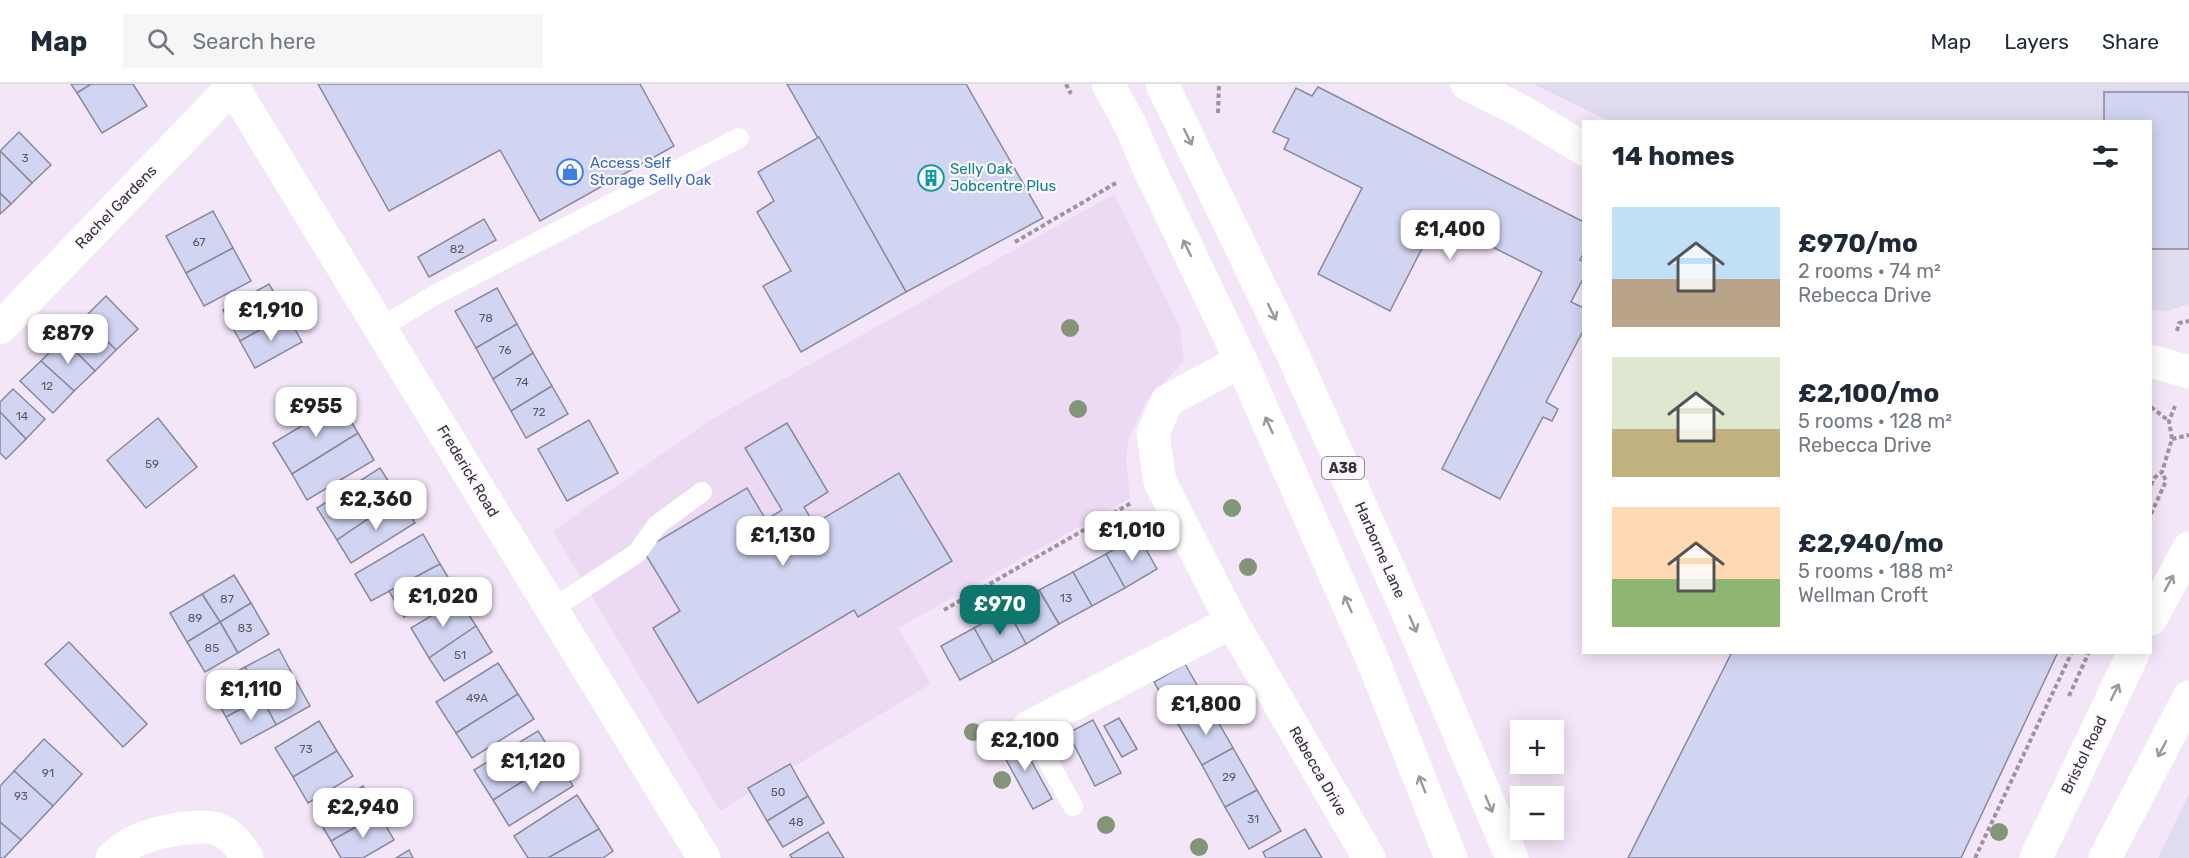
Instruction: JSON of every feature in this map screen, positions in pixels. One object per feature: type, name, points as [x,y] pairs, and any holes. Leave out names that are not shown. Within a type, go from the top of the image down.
[{"type":"main road","points":[[1108,84],[1130,124],[1241,361],[1374,663],[1451,858]]},
{"type":"main road","name":"Harborne Lane","points":[[1162,84],[1293,355],[1405,606],[1512,858]]},
{"type":"main road","points":[[1467,84],[1521,111],[1582,148]]},
{"type":"main road","name":"Rachel Gardens","points":[[0,328],[232,85]]},
{"type":"main road","name":"Frederick Road","points":[[232,85],[704,858]]},
{"type":"main road","name":"Rebecca Drive","points":[[1241,361],[1167,401],[1153,433],[1161,482],[1232,622],[1369,858]]},
{"type":"main road","points":[[2152,361],[2189,372]]},
{"type":"main road","points":[[2152,617],[2189,548]]},
{"type":"main road","points":[[1029,727],[1232,622]]},
{"type":"main road","name":"Bristol Road","points":[[2036,858],[2133,654]]},
{"type":"main road","points":[[2105,858],[2189,697]]},
{"type":"main road","points":[[112,858],[128,844],[160,833],[195,827],[219,830],[239,845],[247,858]]},
{"type":"lane","points":[[380,328],[435,296],[739,138]]},
{"type":"lane","points":[[552,609],[637,553],[657,525],[702,492]]},
{"type":"lane","points":[[1029,727],[1073,806]]},
{"type":"path","points":[[1066,84],[1076,104]]},
{"type":"path","points":[[1015,242],[1119,182]]},
{"type":"path","points":[[2176,334],[2179,323],[2189,321]]},
{"type":"path","points":[[2152,408],[2169,421]]},
{"type":"path","points":[[2152,483],[2162,472],[2172,439],[2169,421],[2172,414]]},
{"type":"path","points":[[2172,439],[2189,435]]},
{"type":"path","points":[[2152,512],[2166,481],[2162,472]]},
{"type":"path","points":[[944,610],[1143,496],[1161,482]]},
{"type":"path","points":[[1975,858],[2071,654]]},
{"type":"shaded area","points":[[1533,84],[2189,84],[2189,304],[2165,312],[2152,309],[2152,120],[1607,120]]},
{"type":"shaded area","points":[[1114,194],[1180,327],[1184,361],[1146,402],[1129,437],[1126,456],[1130,498],[898,628],[931,684],[720,811],[553,531],[710,420]]},
{"type":"shaded area","points":[[2189,794],[2189,858],[2158,858]]},
{"type":"building","points":[[71,84],[91,84],[77,93]]},
{"type":"building","points":[[91,84],[133,84],[147,106],[102,133],[77,93]]},
{"type":"building","name":"Access Self Storage Selly Oak","points":[[318,84],[640,84],[674,146],[540,221],[500,150],[389,211]]},
{"type":"building","name":"Selly Oak Jobcentre Plus","points":[[787,84],[966,84],[1043,218],[906,292]]},
{"type":"building","points":[[1318,87],[1582,221],[1580,260],[1582,261],[1582,281],[1571,302],[1582,307],[1582,333],[1546,402],[1558,409],[1552,421],[1543,417],[1500,499],[1442,469],[1542,272],[1437,219],[1390,311],[1318,274],[1362,188],[1284,149],[1289,139],[1273,132],[1296,88],[1312,96]]},
{"type":"building","points":[[2104,92],[2189,92],[2189,249],[2152,249],[2152,120],[2104,120]]},
{"type":"building","points":[[19,132],[51,165],[32,183],[0,151]]},
{"type":"building","points":[[819,137],[906,292],[801,352],[763,286],[791,271],[757,212],[774,201],[758,172]]},
{"type":"building","points":[[0,151],[32,183],[11,204],[0,193]]},
{"type":"building","points":[[0,193],[11,204],[0,214]]},
{"type":"building","points":[[213,211],[233,248],[186,273],[166,236]]},
{"type":"building","points":[[484,219],[496,240],[429,277],[418,257]]},
{"type":"building","points":[[233,248],[251,281],[204,306],[186,273]]},
{"type":"building","points":[[269,284],[287,315],[240,341],[223,310]]},
{"type":"building","points":[[497,288],[517,324],[476,348],[455,311]]},
{"type":"building","points":[[106,296],[138,329],[116,350],[84,318]]},
{"type":"building","points":[[287,315],[302,342],[255,368],[240,341]]},
{"type":"building","points":[[84,318],[116,350],[95,371],[63,339]]},
{"type":"building","points":[[517,324],[533,353],[493,379],[476,348]]},
{"type":"building","points":[[63,339],[95,371],[74,391],[41,361]]},
{"type":"building","points":[[533,353],[552,386],[511,411],[493,379]]},
{"type":"building","points":[[41,361],[74,391],[53,413],[20,381]]},
{"type":"building","points":[[552,386],[568,414],[526,438],[511,411]]},
{"type":"building","points":[[13,389],[45,419],[26,439],[0,412],[0,402]]},
{"type":"building","points":[[340,403],[358,433],[292,474],[273,443]]},
{"type":"building","points":[[0,412],[26,439],[6,459],[0,453]]},
{"type":"building","points":[[158,418],[197,467],[146,508],[107,460]]},
{"type":"building","points":[[589,420],[618,473],[567,501],[538,449]]},
{"type":"building","points":[[787,423],[828,492],[804,507],[814,524],[899,473],[952,561],[858,617],[854,610],[698,703],[653,628],[680,611],[643,550],[747,488],[766,520],[782,510],[745,448]]},
{"type":"building","points":[[358,433],[374,460],[307,500],[292,474]]},
{"type":"building","points":[[380,468],[399,498],[337,540],[317,508]]},
{"type":"building","points":[[399,498],[415,523],[351,563],[337,540]]},
{"type":"building","points":[[423,534],[440,564],[371,601],[355,574]]},
{"type":"building","points":[[1138,535],[1157,569],[1125,588],[1106,554]]},
{"type":"building","points":[[1106,554],[1125,588],[1092,606],[1073,572]]},
{"type":"building","points":[[440,564],[454,587],[404,617],[389,591]]},
{"type":"building","points":[[1073,572],[1092,606],[1059,624],[1039,590]]},
{"type":"building","points":[[234,575],[251,603],[220,622],[202,594]]},
{"type":"building","points":[[1039,590],[1059,624],[1026,644],[1007,609]]},
{"type":"building","points":[[202,594],[220,622],[187,642],[170,613]]},
{"type":"building","points":[[459,599],[476,626],[429,658],[411,628]]},
{"type":"building","points":[[251,603],[269,634],[238,653],[220,622]]},
{"type":"building","points":[[1007,609],[1026,644],[993,662],[974,628]]},
{"type":"building","points":[[220,622],[238,653],[205,672],[187,642]]},
{"type":"building","points":[[476,626],[492,652],[444,681],[429,658]]},
{"type":"building","points":[[974,628],[993,662],[960,680],[941,646]]},
{"type":"building","points":[[69,642],[147,724],[123,747],[45,664]]},
{"type":"building","points":[[279,649],[295,679],[262,698],[245,667]]},
{"type":"building","points":[[1731,654],[2057,654],[1961,858],[1628,858]]},
{"type":"building","points":[[498,663],[518,694],[456,733],[436,702]]},
{"type":"building","points":[[1185,664],[1209,706],[1178,724],[1154,682]]},
{"type":"building","points":[[245,667],[262,698],[226,717],[209,687]]},
{"type":"building","points":[[295,679],[310,706],[276,725],[262,698]]},
{"type":"building","points":[[518,694],[534,719],[472,758],[456,733]]},
{"type":"building","points":[[262,698],[276,725],[241,744],[226,717]]},
{"type":"building","points":[[1209,706],[1233,748],[1202,765],[1178,724]]},
{"type":"building","points":[[1119,718],[1137,749],[1122,757],[1104,726]]},
{"type":"building","points":[[1093,720],[1121,773],[1095,786],[1068,733]]},
{"type":"building","points":[[319,721],[337,751],[293,777],[275,748]]},
{"type":"building","points":[[538,731],[557,760],[493,800],[474,770]]},
{"type":"building","points":[[1017,735],[1052,799],[1033,809],[998,745]]},
{"type":"building","points":[[44,739],[82,774],[53,806],[14,771]]},
{"type":"building","points":[[1233,748],[1257,790],[1225,807],[1202,765]]},
{"type":"building","points":[[337,751],[353,776],[308,803],[293,777]]},
{"type":"building","points":[[557,760],[573,786],[509,826],[493,800]]},
{"type":"building","points":[[790,764],[808,796],[767,821],[748,788]]},
{"type":"building","points":[[14,771],[53,806],[21,840],[0,822],[0,786]]},
{"type":"building","points":[[363,786],[379,814],[331,841],[315,814]]},
{"type":"building","points":[[1257,790],[1281,831],[1249,849],[1225,807]]},
{"type":"building","points":[[577,795],[599,829],[548,858],[528,858],[514,836]]},
{"type":"building","points":[[808,796],[824,823],[783,847],[767,821]]},
{"type":"building","points":[[379,814],[394,840],[363,858],[341,858],[331,841]]},
{"type":"building","points":[[0,822],[21,840],[4,858],[0,858]]},
{"type":"building","points":[[599,829],[613,851],[603,858],[548,858]]},
{"type":"building","points":[[1305,829],[1322,858],[1266,858],[1263,852]]},
{"type":"building","points":[[828,832],[844,858],[792,858],[790,855]]},
{"type":"building","points":[[409,850],[413,858],[396,858]]},
{"type":"place","name":"Access Self Storage Selly Oak","points":[[570,172]]},
{"type":"place","name":"Selly Oak Jobcentre Plus","points":[[931,178]]}]
